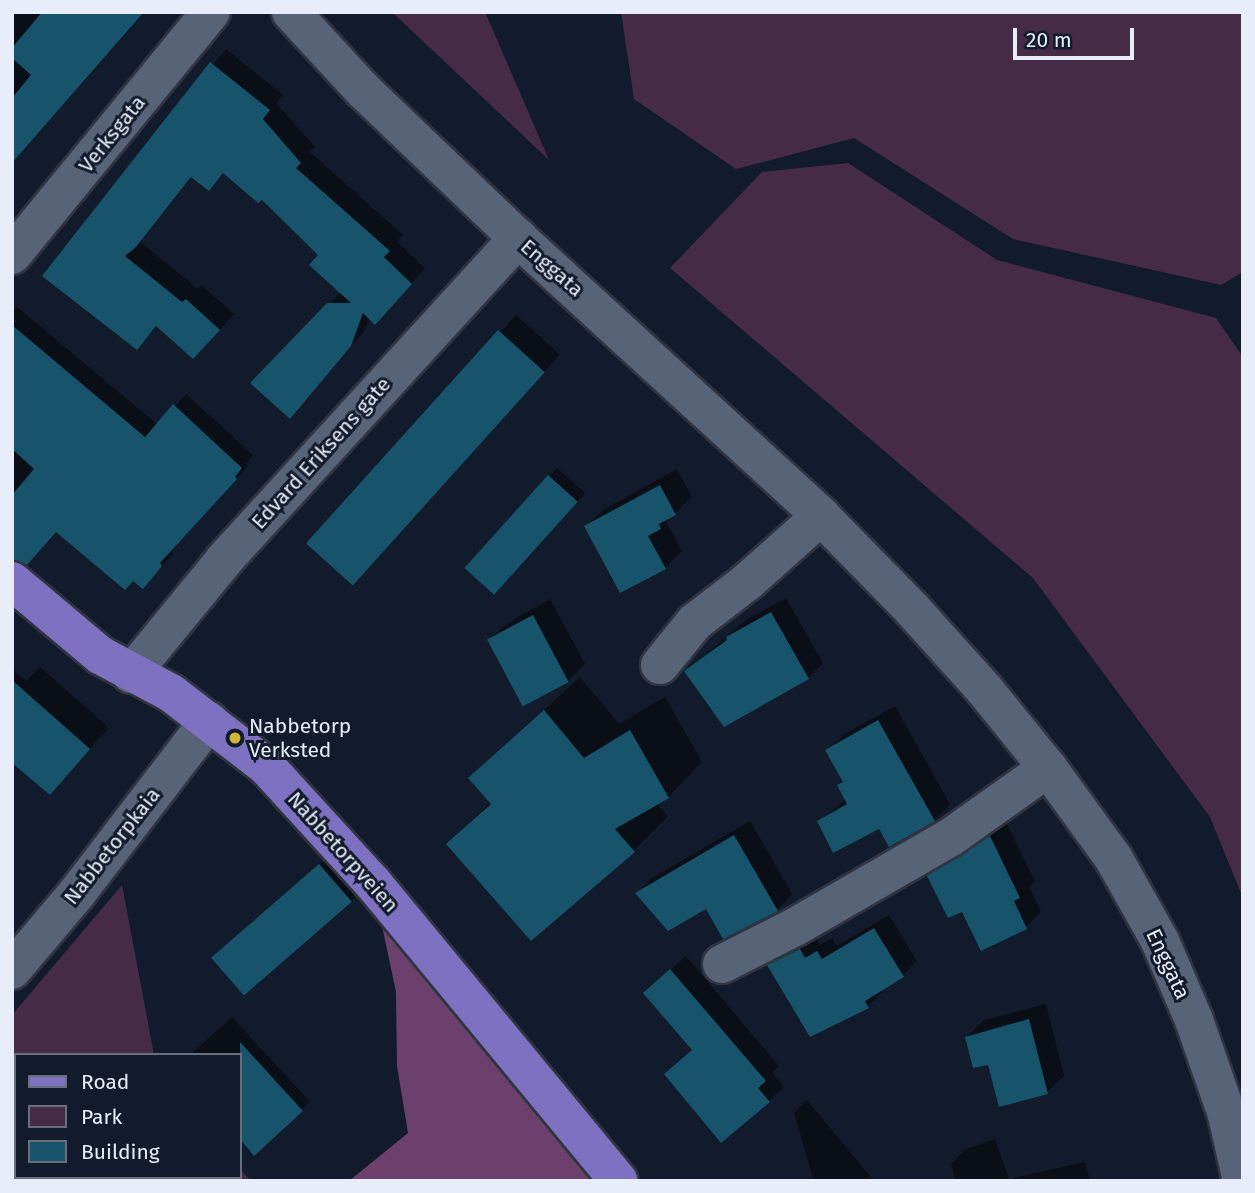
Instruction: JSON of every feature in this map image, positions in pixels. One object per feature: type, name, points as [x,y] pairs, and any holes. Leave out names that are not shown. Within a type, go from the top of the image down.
[{"type":"main road","name":"Nabbetorpveien","points":[[12,581],[100,655],[171,694],[266,766],[373,883],[620,1181]]},
{"type":"street","name":"Verksgata","points":[[12,255],[211,12]]},
{"type":"street","name":"Enggata","points":[[291,12],[363,90],[518,238],[821,516],[911,607],[984,689],[1048,768],[1114,859],[1160,941],[1194,1020],[1227,1115],[1242,1181]]},
{"type":"street","name":"Edvard Eriksens gate","points":[[131,674],[225,559],[518,238]]},
{"type":"street","points":[[660,665],[695,622],[747,582],[821,516]]},
{"type":"street","name":"Nabbetorpkaia","points":[[12,970],[77,893],[209,721]]},
{"type":"street","points":[[723,964],[795,927],[951,837],[1048,768]]},
{"type":"green space","points":[[392,12],[485,12],[549,160]]},
{"type":"green space","points":[[621,12],[1243,12],[1243,272],[1221,285],[1013,239],[854,138],[736,169],[634,99]]},
{"type":"green space","points":[[848,163],[997,260],[1216,318],[1243,357],[1243,898],[1210,817],[1033,578],[670,268],[762,172]]},
{"type":"green space","points":[[122,885],[154,1053],[14,1053],[14,1179],[242,1179],[242,1171],[251,1181],[12,1181],[12,1015]]},
{"type":"shaded area","points":[[381,921],[594,1181],[349,1181],[408,1133],[397,1066],[396,992]]},
{"type":"building","points":[[42,12],[144,12],[12,163],[12,98],[31,75],[12,58],[12,48]]},
{"type":"building","points":[[210,62],[270,110],[263,119],[301,163],[296,168],[390,251],[384,257],[412,284],[375,325],[363,313],[351,346],[290,419],[250,383],[327,303],[351,303],[309,265],[318,255],[262,200],[258,203],[223,173],[209,191],[191,177],[135,248],[125,256],[182,302],[186,299],[220,330],[193,359],[156,326],[137,350],[42,276]]},
{"type":"building","points":[[12,325],[145,437],[173,404],[242,468],[235,477],[237,479],[160,563],[162,566],[143,589],[133,581],[125,590],[56,532],[27,565],[12,560],[12,495],[34,469],[12,449]]},
{"type":"building","points":[[498,330],[545,372],[353,585],[306,543]]},
{"type":"building","points":[[548,475],[578,502],[494,595],[464,568]]},
{"type":"building","points":[[660,485],[676,515],[659,524],[661,529],[648,536],[666,569],[620,593],[584,526]]},
{"type":"building","points":[[771,612],[809,679],[724,727],[684,671],[727,640],[726,637]]},
{"type":"building","points":[[533,615],[569,682],[523,707],[487,639]]},
{"type":"building","points":[[12,680],[90,749],[50,795],[12,763]]},
{"type":"building","points":[[544,710],[584,758],[630,730],[669,798],[615,829],[635,852],[531,941],[446,844],[491,804],[468,778]]},
{"type":"building","points":[[878,720],[935,821],[889,847],[879,829],[833,853],[817,821],[847,804],[837,785],[843,782],[825,750]]},
{"type":"building","points":[[734,835],[778,911],[723,939],[706,909],[668,931],[635,893]]},
{"type":"building","points":[[990,836],[1020,898],[1014,901],[1027,929],[981,951],[962,912],[948,918],[927,876]]},
{"type":"building","points":[[319,864],[352,902],[244,996],[211,958]]},
{"type":"building","points":[[874,928],[904,977],[865,1001],[869,1008],[810,1037],[767,965],[800,949],[805,958],[817,951],[822,959]]},
{"type":"building","points":[[670,969],[766,1081],[758,1088],[770,1102],[721,1143],[664,1074],[692,1050],[643,993]]},
{"type":"building","points":[[1029,1019],[1048,1094],[999,1107],[988,1065],[973,1068],[965,1037]]},
{"type":"building","points":[[240,1042],[303,1111],[254,1156],[242,1141]]},
{"type":"place","name":"Nabbetorp Verksted","points":[[235,738]]}]
